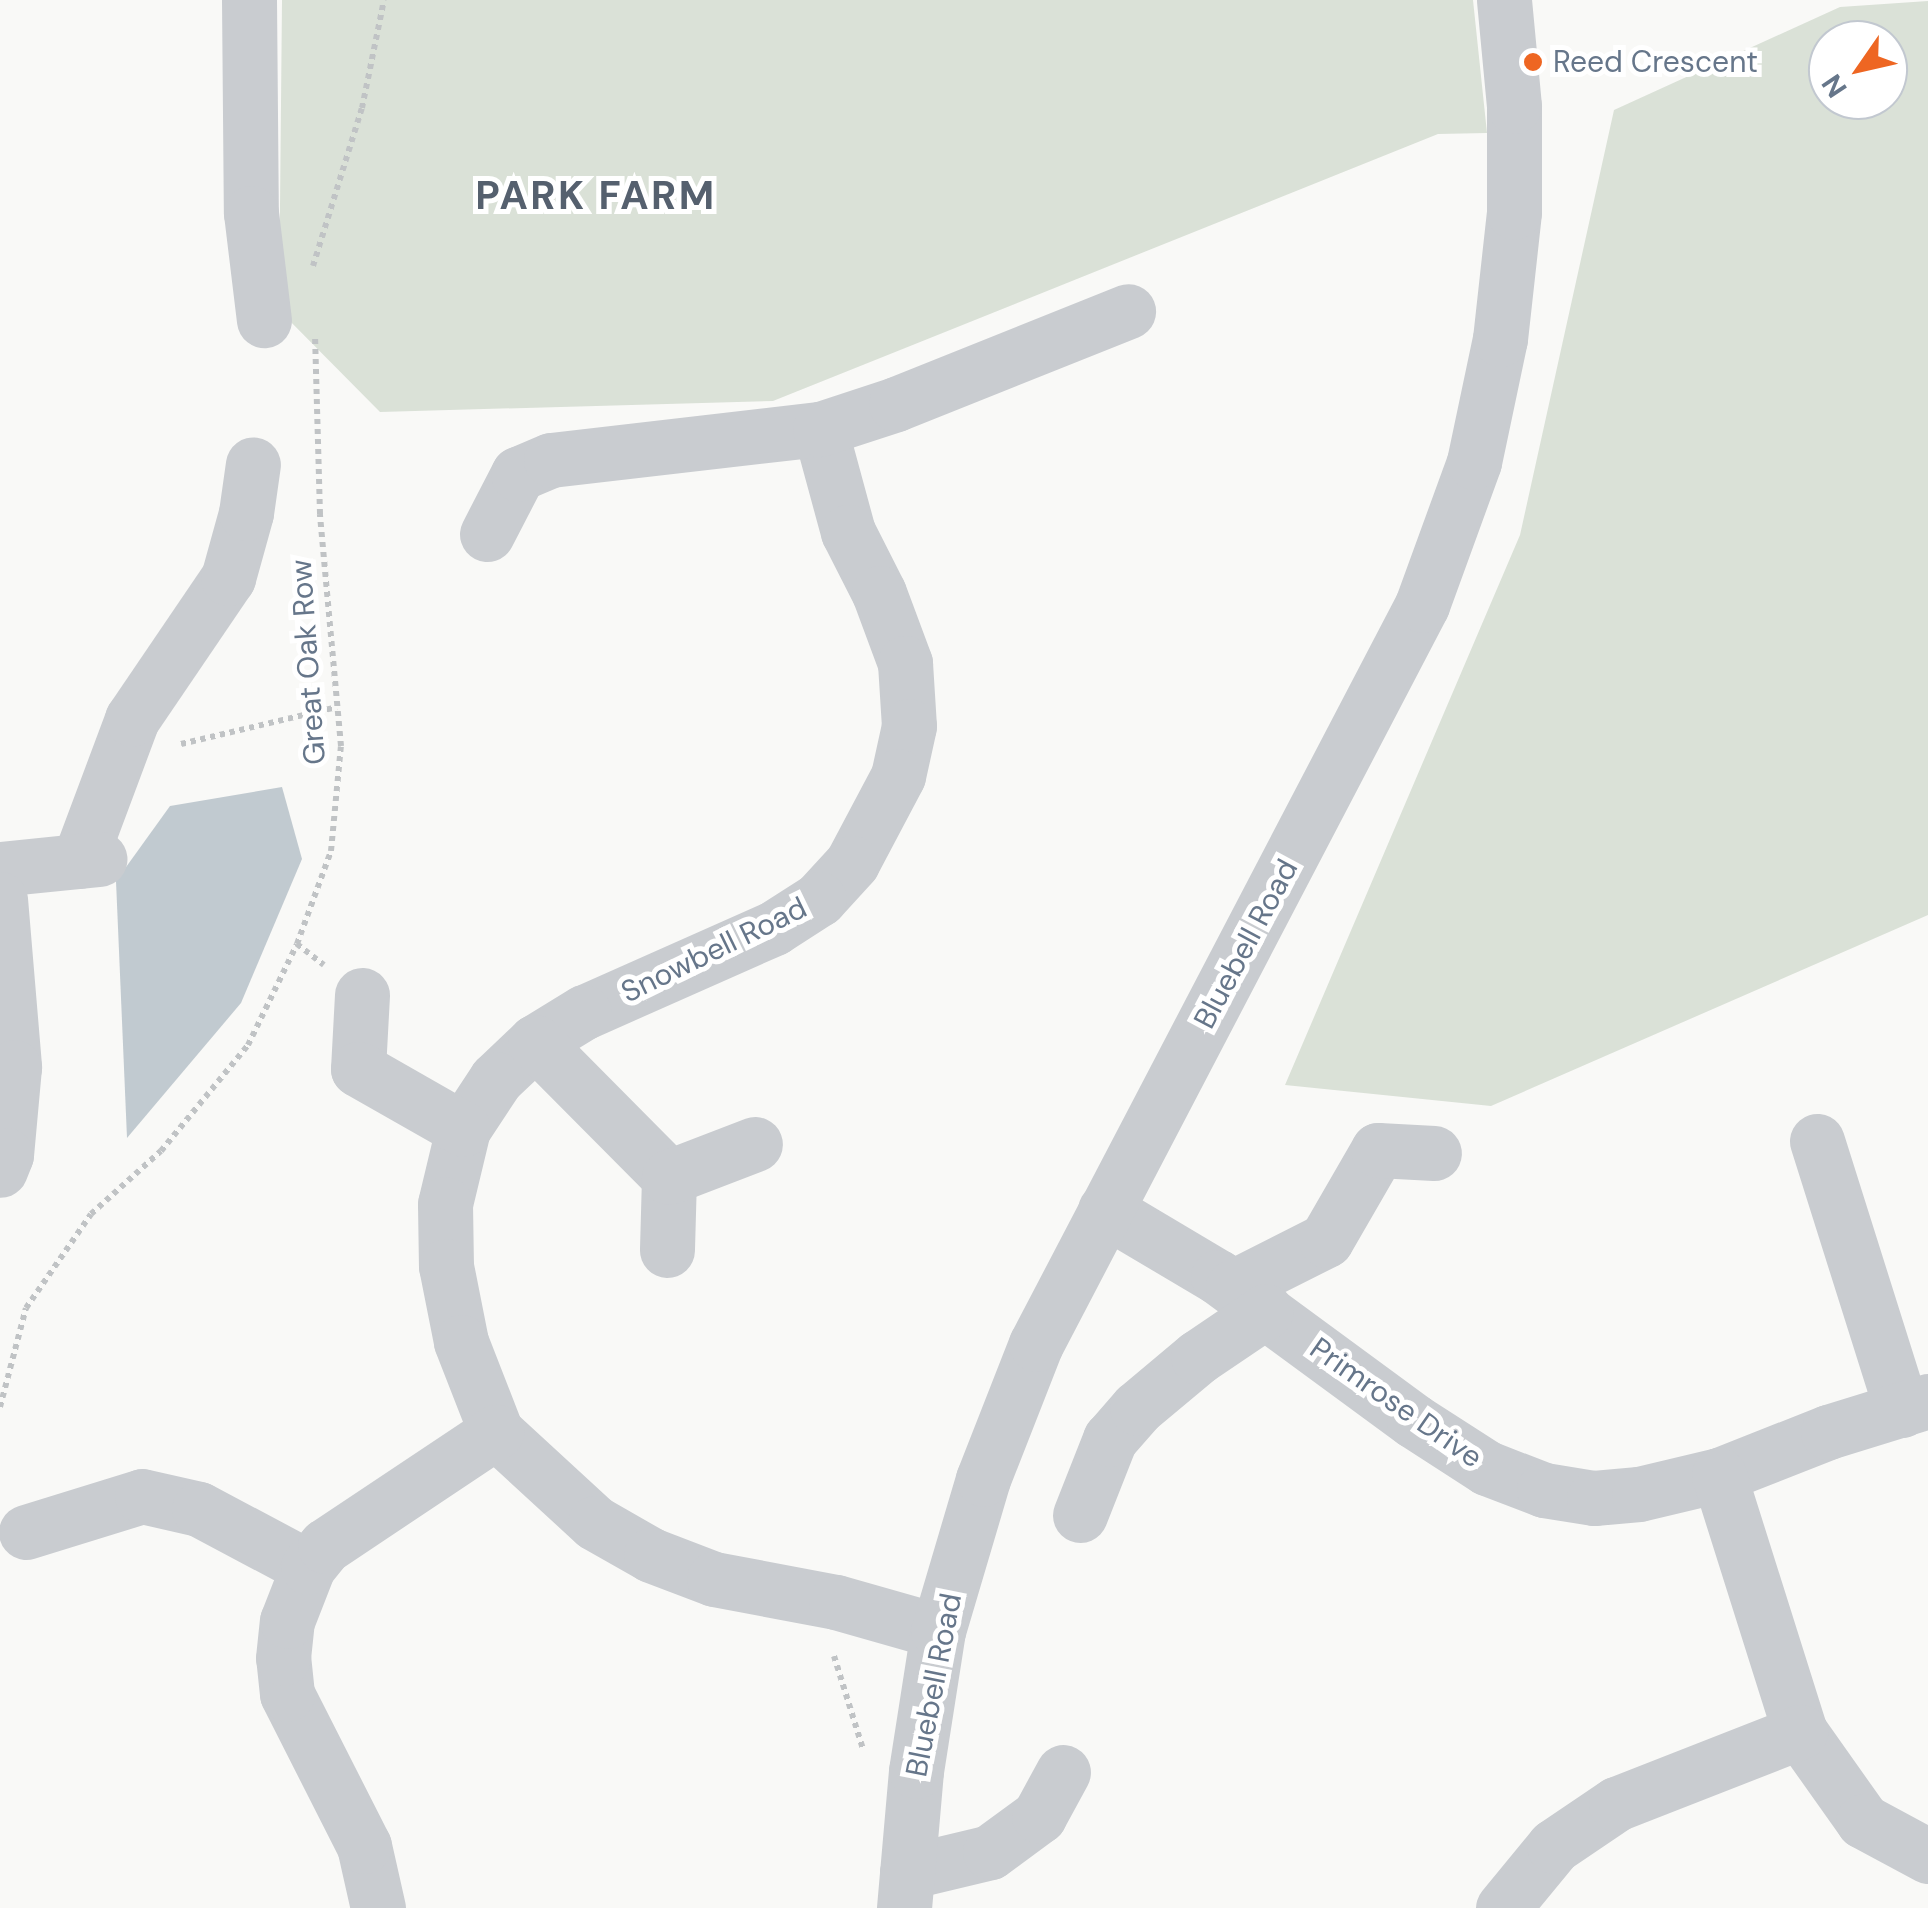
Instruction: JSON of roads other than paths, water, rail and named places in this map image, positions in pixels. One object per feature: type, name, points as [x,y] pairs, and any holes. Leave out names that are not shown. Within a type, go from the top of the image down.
[{"type":"street","points":[[249,0],[251,212],[289,322]]},
{"type":"street","name":"Bluebell Road","points":[[1063,1772],[1038,1816],[990,1852],[906,1890],[916,1770],[938,1630],[984,1479],[1036,1344],[1422,605],[1474,462],[1500,339],[1514,212],[1514,106],[1504,0]]},
{"type":"street","points":[[487,534],[518,474],[551,460],[820,428],[896,404],[1128,311]]},
{"type":"street","name":"Snowbell Road","points":[[820,428],[848,532],[879,593],[904,662],[910,726],[898,776],[852,863],[819,899],[774,928],[584,1012],[535,1042],[496,1078],[463,1130],[445,1204],[446,1266],[461,1342],[496,1432],[595,1523],[651,1555],[714,1579],[836,1602],[938,1630]]},
{"type":"street","points":[[0,870],[89,860],[132,719],[228,578],[253,464]]},
{"type":"street","points":[[0,899],[14,1067],[6,1155],[0,1170]]},
{"type":"street","points":[[362,995],[358,1070],[463,1130]]},
{"type":"street","points":[[535,1042],[669,1177],[667,1250]]},
{"type":"street","points":[[1817,1141],[1915,1405]]},
{"type":"street","points":[[669,1177],[755,1144]]},
{"type":"street","points":[[1080,1515],[1110,1439],[1137,1408],[1198,1357],[1249,1299],[1326,1240],[1378,1150],[1434,1154]]},
{"type":"street","name":"Primrose Drive","points":[[1105,1210],[1249,1299],[1414,1421],[1487,1468],[1544,1490],[1594,1498],[1639,1494],[1719,1475],[1828,1432],[1915,1405]]},
{"type":"street","points":[[378,1908],[364,1846],[287,1694],[282,1658],[287,1621],[308,1567],[350,1525],[496,1432]]},
{"type":"street","points":[[1719,1475],[1800,1732],[1863,1821],[1928,1856]]},
{"type":"street","points":[[26,1532],[142,1496],[200,1509],[308,1567]]},
{"type":"street","points":[[1503,1908],[1554,1846],[1616,1804],[1800,1732]]},
{"type":"place","name":"Reed Crescent","points":[[1533,62]]},
{"type":"district","name":"PARK FARM","points":[[596,195]]}]
